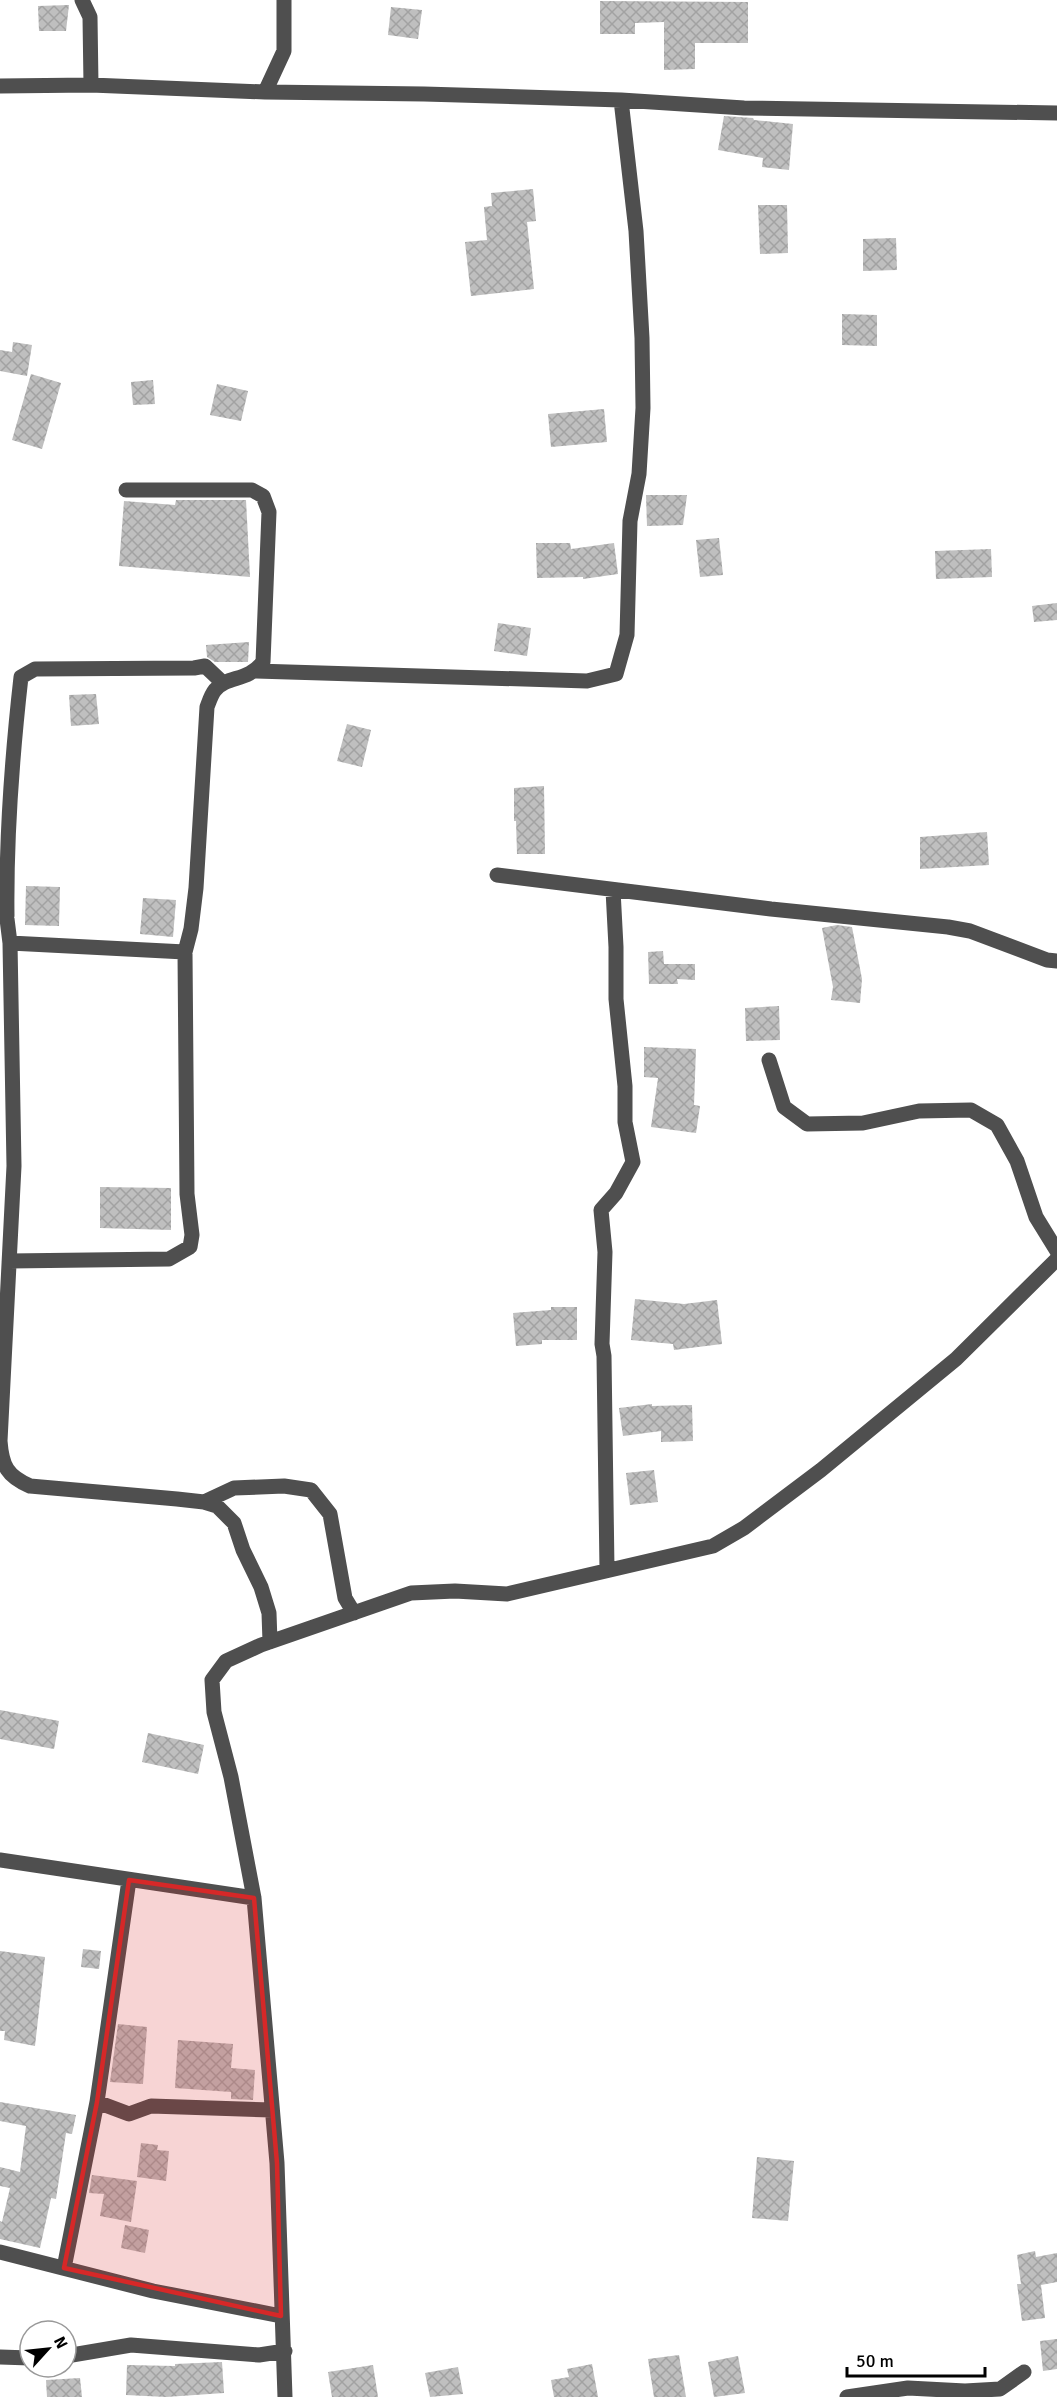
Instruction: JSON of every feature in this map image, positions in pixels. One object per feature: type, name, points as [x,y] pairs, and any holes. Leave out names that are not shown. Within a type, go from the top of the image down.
[{"type":"street","points":[[82,0],[90,17],[91,85]]},
{"type":"street","points":[[265,92],[284,51],[284,0]]},
{"type":"street","points":[[0,86],[91,85],[265,92],[621,100],[744,108],[1057,113]]},
{"type":"street","points":[[256,670],[587,681],[616,674],[627,635],[630,521],[639,474],[643,408],[636,231],[621,100]]},
{"type":"street","points":[[9,1261],[169,1259],[190,1247],[192,1235],[187,1194],[185,952],[191,929],[196,888],[207,707],[213,691],[223,683],[246,677],[263,662],[269,512],[263,496],[252,490],[126,490]]},
{"type":"street","points":[[223,683],[205,666],[194,668],[35,669],[21,677],[10,770],[4,912],[10,944],[14,1166],[3,1323],[1,1459],[16,1480],[30,1486],[204,1502],[217,1506],[234,1523],[243,1550],[261,1587],[269,1612],[270,1642]]},
{"type":"street","points":[[497,875],[771,909],[948,927],[970,931],[1047,960],[1057,961]]},
{"type":"street","points":[[608,1570],[602,1344],[605,1252],[601,1210],[616,1193],[633,1162],[625,1122],[625,1086],[616,999],[613,890]]},
{"type":"street","points":[[10,944],[185,952]]},
{"type":"street","points":[[769,1059],[783,1107],[807,1124],[863,1123],[919,1111],[971,1110],[997,1125],[1017,1161],[1036,1217],[1057,1251]]},
{"type":"street","points":[[285,2397],[285,2351],[280,2316],[277,2163],[254,1898],[231,1777],[214,1712],[212,1680],[226,1661],[270,1642],[411,1593],[455,1591],[507,1594],[713,1546],[744,1528],[821,1470],[956,1359],[1057,1259]]},
{"type":"street","points":[[204,1502],[234,1488],[284,1486],[311,1490],[330,1514],[345,1598],[354,1613]]},
{"type":"street","points":[[0,1860],[254,1898]]},
{"type":"street","points":[[64,2268],[97,2102],[129,1880]]},
{"type":"street","points":[[97,2102],[129,2114],[151,2106],[272,2110]]},
{"type":"street","points":[[0,2252],[153,2291],[280,2316]]},
{"type":"street","points":[[78,2354],[131,2345],[259,2355],[285,2351]]},
{"type":"street","points":[[0,2357],[18,2358]]},
{"type":"street","points":[[847,2397],[908,2388],[1000,2390],[1024,2372]]},
{"type":"highlighted area","points":[[129,1880],[254,1898],[277,2163],[281,2316],[64,2268],[97,2102]]},
{"type":"building","points":[[600,1],[748,2],[748,43],[695,43],[695,69],[664,70],[664,22],[635,23],[635,34],[600,34]]},
{"type":"building","points":[[69,5],[66,31],[39,31],[38,6]]},
{"type":"building","points":[[391,7],[422,10],[418,39],[388,35]]},
{"type":"building","points":[[724,116],[793,124],[789,170],[762,167],[763,158],[718,150]]},
{"type":"building","points":[[533,189],[536,221],[527,222],[534,289],[471,296],[465,242],[487,240],[484,207],[492,206],[491,193]]},
{"type":"building","points":[[758,205],[787,205],[788,253],[760,254]]},
{"type":"building","points":[[896,238],[897,270],[863,271],[863,239]]},
{"type":"building","points":[[842,314],[877,315],[877,346],[842,345]]},
{"type":"building","points":[[13,342],[32,345],[27,376],[0,371],[0,350],[12,352]]},
{"type":"building","points":[[31,374],[61,383],[42,449],[12,440]]},
{"type":"building","points":[[153,380],[155,404],[133,405],[131,382]]},
{"type":"building","points":[[217,384],[248,391],[241,421],[210,415]]},
{"type":"building","points":[[604,409],[607,442],[551,447],[548,414]]},
{"type":"building","points":[[646,495],[687,495],[683,525],[647,526]]},
{"type":"building","points":[[176,500],[246,500],[250,577],[119,566],[124,501],[175,505]]},
{"type":"building","points":[[719,538],[723,575],[700,577],[696,540]]},
{"type":"building","points":[[536,543],[570,543],[571,549],[614,543],[618,574],[583,579],[583,577],[537,578]]},
{"type":"building","points":[[991,549],[992,577],[936,579],[935,551]]},
{"type":"building","points":[[1057,603],[1057,620],[1034,622],[1032,606]]},
{"type":"building","points":[[498,623],[531,628],[527,656],[494,651]]},
{"type":"building","points":[[249,642],[248,662],[215,662],[207,657],[206,645]]},
{"type":"building","points":[[96,694],[99,724],[71,726],[69,695]]},
{"type":"building","points":[[347,724],[371,730],[362,767],[337,761]]},
{"type":"building","points":[[544,786],[545,854],[517,854],[514,788]]},
{"type":"building","points":[[987,832],[989,865],[920,869],[920,837]]},
{"type":"building","points":[[26,886],[60,887],[59,926],[25,925]]},
{"type":"building","points":[[143,898],[176,900],[173,937],[140,934]]},
{"type":"building","points":[[837,925],[852,927],[862,979],[860,1003],[831,1000],[833,987],[822,928]]},
{"type":"building","points":[[663,951],[664,964],[695,964],[695,980],[677,979],[678,984],[649,984],[648,952]]},
{"type":"building","points":[[779,1006],[780,1040],[746,1041],[745,1008]]},
{"type":"building","points":[[644,1047],[696,1049],[694,1105],[700,1106],[696,1133],[651,1127],[658,1078],[644,1077]]},
{"type":"building","points":[[100,1187],[171,1188],[171,1230],[100,1228]]},
{"type":"building","points":[[635,1299],[684,1304],[717,1300],[722,1344],[674,1350],[673,1344],[631,1340]]},
{"type":"building","points":[[551,1307],[577,1307],[577,1340],[542,1340],[542,1344],[516,1346],[513,1313],[551,1310]]},
{"type":"building","points":[[652,1404],[652,1406],[692,1405],[693,1441],[661,1442],[661,1431],[623,1436],[619,1408]]},
{"type":"building","points":[[654,1470],[658,1502],[630,1505],[626,1473]]},
{"type":"building","points":[[0,1710],[59,1721],[54,1749],[0,1739]]},
{"type":"building","points":[[148,1733],[204,1745],[198,1774],[142,1762]]},
{"type":"building","points":[[83,1949],[101,1951],[99,1969],[81,1967]]},
{"type":"building","points":[[0,1951],[45,1957],[35,2046],[4,2040],[5,2031],[0,2031]]},
{"type":"building","points":[[118,2024],[147,2027],[143,2084],[110,2082]]},
{"type":"building","points":[[178,2040],[233,2044],[231,2068],[255,2070],[253,2100],[231,2099],[231,2092],[175,2088]]},
{"type":"building","points":[[0,2102],[76,2115],[72,2134],[66,2133],[56,2199],[51,2198],[40,2248],[0,2239],[0,2221],[2,2222],[10,2188],[0,2186],[0,2167],[20,2172],[26,2126],[0,2121]]},
{"type":"building","points":[[141,2143],[158,2145],[157,2150],[169,2151],[166,2181],[137,2177]]},
{"type":"building","points":[[757,2157],[794,2161],[788,2221],[752,2218]]},
{"type":"building","points":[[92,2175],[137,2181],[131,2222],[100,2216],[104,2194],[89,2193]]},
{"type":"building","points":[[125,2225],[149,2230],[145,2253],[121,2248]]},
{"type":"building","points":[[1035,2251],[1036,2257],[1057,2253],[1057,2282],[1041,2285],[1045,2318],[1022,2321],[1017,2284],[1021,2284],[1017,2255]]},
{"type":"building","points":[[1057,2339],[1057,2369],[1043,2371],[1040,2341]]},
{"type":"building","points":[[679,2355],[686,2397],[654,2397],[648,2359]]},
{"type":"building","points":[[738,2356],[745,2393],[714,2397],[708,2362]]},
{"type":"building","points":[[222,2362],[224,2393],[166,2397],[126,2395],[127,2365],[175,2366],[175,2364]]},
{"type":"building","points":[[592,2364],[598,2397],[554,2397],[551,2380],[569,2377],[567,2369]]},
{"type":"building","points":[[373,2365],[378,2397],[332,2397],[328,2372]]},
{"type":"building","points":[[458,2367],[463,2394],[430,2397],[425,2373]]},
{"type":"building","points":[[80,2378],[82,2397],[47,2397],[46,2380]]}]
